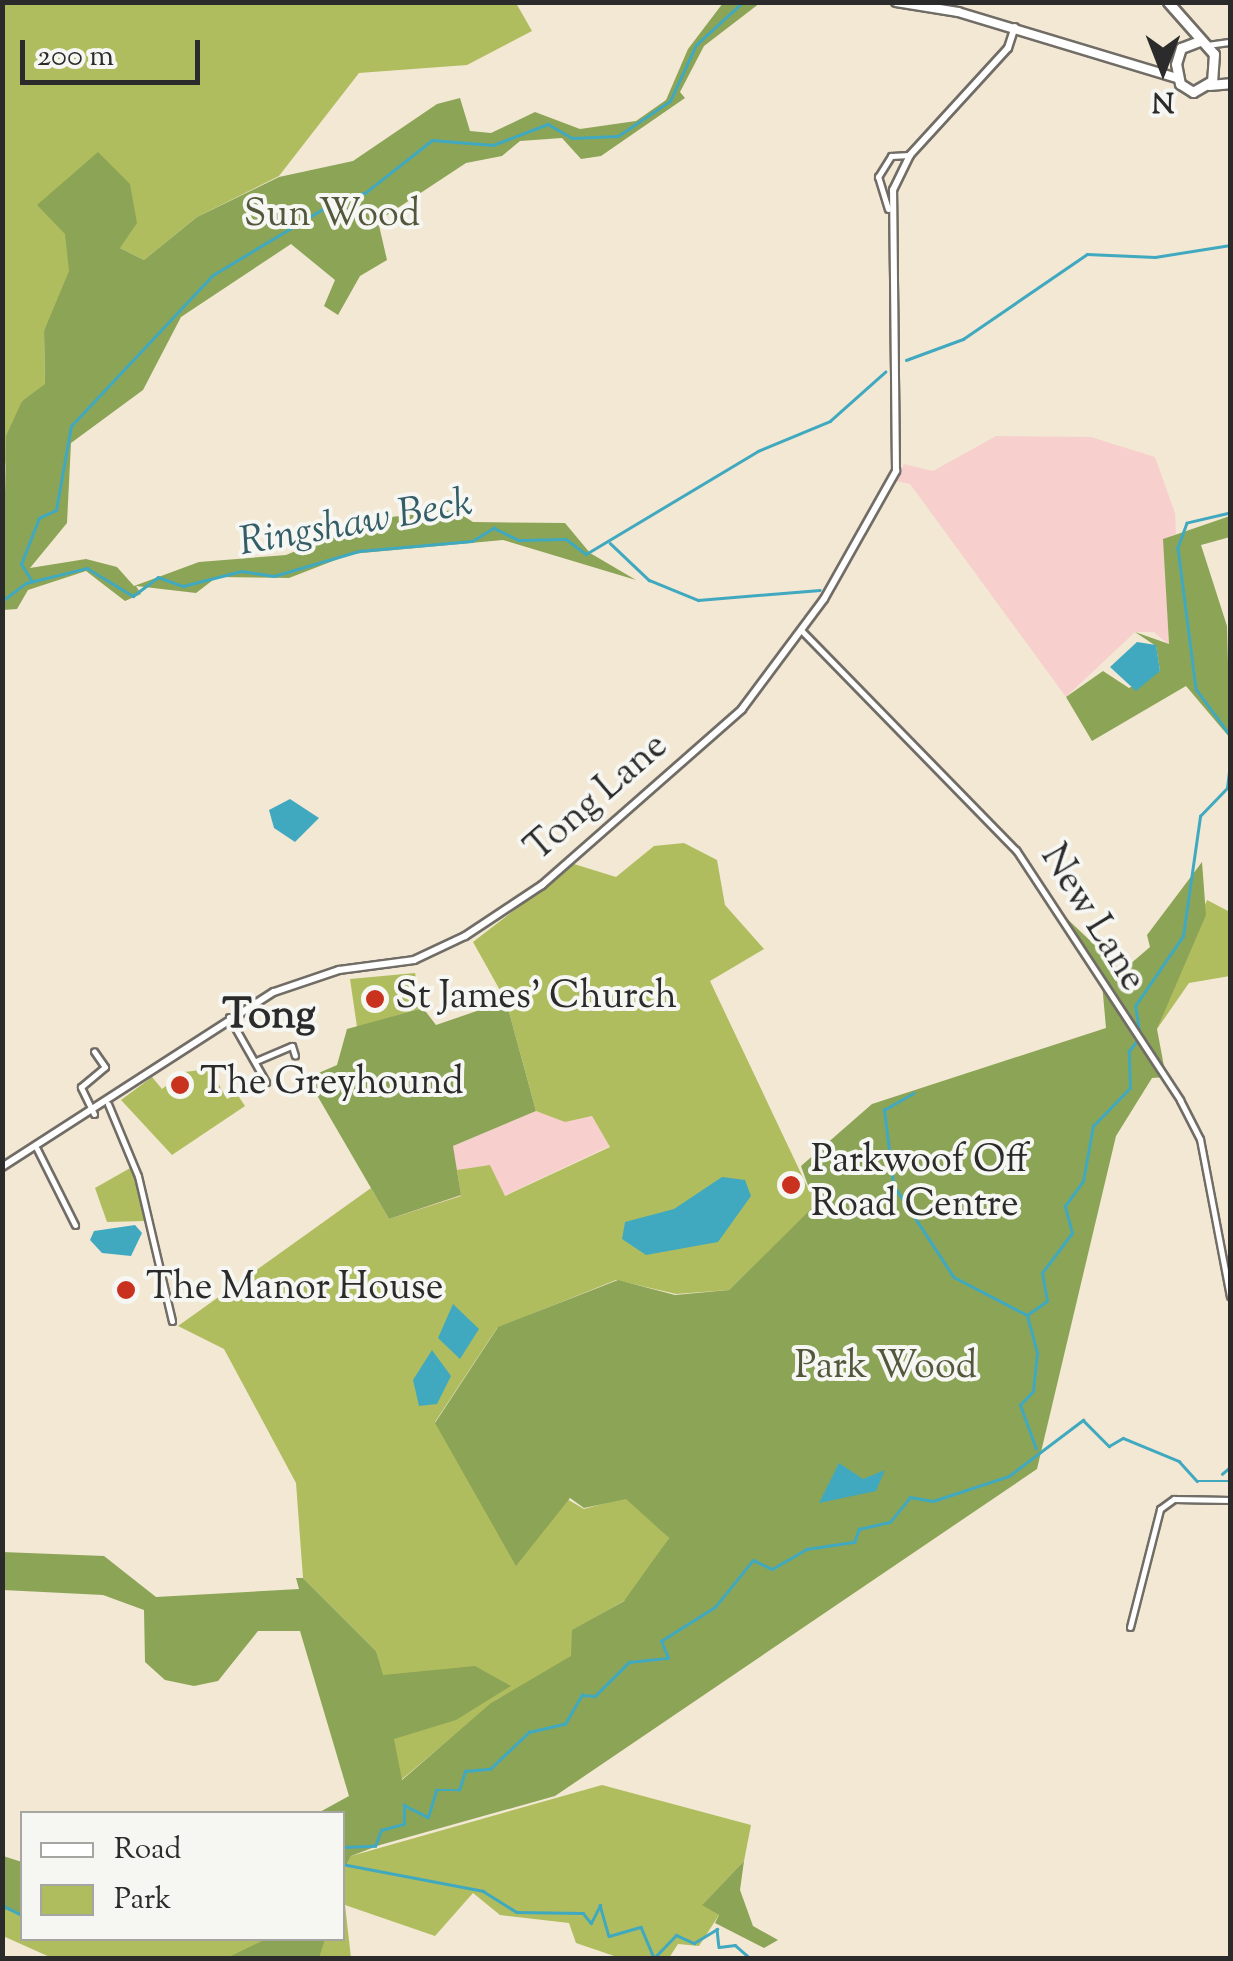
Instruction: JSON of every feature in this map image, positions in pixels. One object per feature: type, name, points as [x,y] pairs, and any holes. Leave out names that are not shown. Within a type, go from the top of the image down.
[{"type":"highway","points":[[1168,2],[1175,17],[1177,78],[1193,92],[1228,83],[1203,43],[1175,17]]},
{"type":"highway","points":[[1179,53],[1203,43]]},
{"type":"highway","points":[[1209,86],[1215,62]]},
{"type":"main road","points":[[896,2],[1015,27],[1152,65],[1177,78]]},
{"type":"main road","points":[[1152,65],[1179,53]]},
{"type":"street","name":"Tong Lane","points":[[888,208],[910,155],[1008,48],[1015,27]]},
{"type":"street","points":[[1203,43],[1230,43]]},
{"type":"street","points":[[1215,62],[1230,43]]},
{"type":"street","name":"Tong Lane","points":[[2,1166],[94,1114],[228,1017],[302,981],[429,954],[542,885],[727,724],[801,630],[897,466],[888,208],[878,177],[891,156],[910,155]]},
{"type":"street","name":"New Lane","points":[[801,630],[1016,850],[1135,1043],[1200,1139],[1230,1296]]},
{"type":"street","points":[[228,1017],[266,1082]]},
{"type":"street","points":[[256,1061],[292,1046],[295,1056]]},
{"type":"street","points":[[94,1051],[105,1067],[81,1087],[94,1114]]},
{"type":"street","points":[[108,1104],[142,1197],[172,1321]]},
{"type":"street","points":[[37,1149],[75,1224]]},
{"type":"street","points":[[1130,1627],[1160,1510],[1174,1499],[1230,1500]]},
{"type":"shaded area","points":[[996,436],[1091,437],[1155,457],[1175,513],[1176,534],[1164,539],[1169,645],[1154,632],[1135,632],[1066,697],[910,484],[896,481],[904,464],[933,471]]},
{"type":"shaded area","points":[[536,1111],[565,1121],[592,1116],[610,1146],[504,1196],[458,1170],[461,1196],[389,1219],[453,1146]]},
{"type":"green space","points":[[3,3],[516,3],[532,31],[467,65],[359,73],[279,176],[197,217],[144,260],[120,248],[44,331],[45,385],[22,401],[3,473]]},
{"type":"green space","name":"Sun Wood","points":[[723,3],[760,3],[704,46],[680,92],[685,98],[601,156],[581,159],[562,138],[520,141],[502,156],[466,163],[378,221],[387,260],[360,276],[338,315],[324,306],[335,280],[291,244],[181,317],[143,390],[71,443],[67,523],[30,568],[86,559],[117,567],[134,586],[199,562],[286,555],[373,519],[454,510],[473,522],[565,523],[590,553],[636,580],[503,540],[351,554],[289,578],[217,577],[196,593],[136,586],[141,594],[125,601],[86,571],[28,590],[17,609],[3,610],[6,436],[22,401],[45,384],[44,331],[69,271],[65,234],[37,205],[98,152],[130,184],[137,223],[120,248],[144,260],[197,217],[279,177],[353,161],[437,104],[460,98],[470,131],[491,133],[535,112],[580,129],[636,121],[666,100],[688,49]]},
{"type":"green space","points":[[1230,516],[1230,537],[1201,545],[1227,626],[1230,738],[1186,686],[1092,741],[1066,697],[1103,671],[1129,688],[1160,671],[1156,646],[1135,632],[1169,644],[1163,539]]},
{"type":"green space","points":[[684,843],[717,860],[725,905],[764,949],[710,981],[816,1205],[729,1290],[676,1294],[616,1280],[497,1328],[435,1422],[584,1509],[627,1497],[669,1538],[627,1599],[573,1630],[575,1657],[496,1700],[401,1780],[376,1651],[303,1578],[296,1483],[224,1349],[178,1326],[371,1188],[389,1219],[461,1196],[457,1170],[490,1165],[505,1196],[610,1147],[592,1116],[565,1122],[536,1111],[506,1001],[473,942],[574,864],[616,877],[654,846]]},
{"type":"green space","name":"Park Wood","points":[[1202,862],[1206,915],[1157,1029],[1166,1077],[1152,1078],[1116,1136],[1037,1469],[555,1796],[380,1845],[351,1856],[345,1868],[345,1811],[322,1811],[349,1796],[300,1631],[258,1631],[218,1681],[194,1686],[165,1680],[145,1662],[144,1610],[103,1595],[3,1590],[2,1552],[104,1556],[156,1597],[299,1589],[296,1578],[303,1578],[376,1651],[383,1675],[475,1666],[511,1686],[456,1720],[394,1739],[402,1780],[491,1703],[571,1656],[572,1630],[624,1601],[669,1538],[626,1499],[584,1508],[570,1498],[516,1566],[435,1423],[498,1327],[618,1280],[675,1295],[729,1290],[815,1205],[801,1166],[872,1104],[1106,1028],[1102,983],[1060,912],[1122,971],[1150,947],[1147,935]]},
{"type":"green space","points":[[1207,900],[1230,912],[1230,976],[1189,983],[1157,1029]]},
{"type":"green space","points":[[415,973],[423,1008],[357,1027],[350,979]]},
{"type":"green space","points":[[506,1001],[536,1111],[453,1146],[461,1195],[389,1219],[307,1078],[337,1065],[347,1029],[423,1008],[436,1025]]},
{"type":"green space","points":[[210,1069],[227,1099],[237,1094],[245,1106],[172,1155],[121,1100],[152,1077],[162,1089],[184,1072]]},
{"type":"green space","points":[[132,1167],[145,1221],[107,1222],[95,1188]]},
{"type":"green space","points":[[602,1785],[751,1825],[744,1861],[703,1904],[719,1915],[699,1946],[678,1944],[669,1958],[620,1958],[576,1943],[569,1923],[500,1915],[473,1893],[435,1936],[345,1905],[345,1868],[351,1856]]},
{"type":"green space","points":[[3,1856],[20,1861],[20,1915],[3,1909]]},
{"type":"green space","points":[[744,1861],[740,1890],[753,1926],[778,1940],[764,1948],[715,1923],[719,1915],[702,1905]]},
{"type":"green space","points":[[345,1905],[351,1958],[52,1958],[3,1936],[3,1909],[20,1915],[20,1941],[345,1941]]},
{"type":"green space","points":[[262,1941],[324,1941],[319,1958],[227,1958]]},
{"type":"water","points":[[1137,642],[1156,645],[1160,671],[1136,691],[1110,667]]},
{"type":"water","points":[[290,799],[319,818],[295,842],[274,828],[269,810]]},
{"type":"water","points":[[722,1177],[745,1180],[751,1196],[718,1242],[646,1255],[622,1239],[625,1222],[674,1209]]},
{"type":"water","points":[[135,1225],[142,1233],[131,1256],[102,1253],[90,1240],[94,1231]]},
{"type":"water","points":[[453,1304],[479,1329],[460,1359],[438,1338]]},
{"type":"water","points":[[432,1350],[451,1376],[437,1404],[419,1406],[413,1380]]},
{"type":"water","points":[[839,1463],[863,1479],[885,1470],[876,1491],[819,1503]]},
{"type":"waterway","name":"Ringshaw Beck","points":[[32,582],[21,564],[39,518],[56,510],[71,426],[213,275],[343,197],[365,193],[432,140],[493,145],[548,124],[572,138],[618,136],[670,101],[696,45],[743,2]]},
{"type":"waterway","name":"Ringshaw Beck","points":[[744,2],[753,2]]},
{"type":"waterway","points":[[906,360],[963,339],[1087,254],[1155,257],[1230,245]]},
{"type":"waterway","name":"Ringshaw Beck","points":[[2,601],[26,583],[87,568],[133,596],[158,577],[183,586],[242,571],[274,576],[359,551],[472,541],[494,528],[519,540],[566,539],[586,554],[758,451],[830,421],[885,372]]},
{"type":"waterway","points":[[1230,513],[1187,523],[1178,548],[1196,689],[1230,735]]},
{"type":"waterway","points":[[610,543],[649,580],[698,600],[820,590]]},
{"type":"waterway","points":[[1036,1449],[1020,1405],[1033,1391],[1037,1353],[1027,1315],[1047,1301],[1042,1273],[1072,1233],[1065,1206],[1083,1181],[1093,1126],[1130,1088],[1129,1051],[1140,1037],[1135,1006],[1183,936],[1200,816],[1227,788],[1230,763]]},
{"type":"waterway","points":[[893,1183],[884,1110],[914,1093]]},
{"type":"waterway","points":[[897,1190],[954,1277],[1025,1314]]},
{"type":"waterway","points":[[345,1847],[375,1846],[381,1830],[404,1824],[404,1805],[428,1817],[436,1790],[459,1790],[465,1771],[490,1769],[529,1732],[565,1724],[582,1695],[595,1696],[629,1662],[668,1658],[661,1641],[715,1607],[753,1560],[772,1569],[806,1549],[854,1542],[859,1529],[890,1522],[910,1497],[933,1501],[1009,1476],[1083,1420],[1109,1446],[1123,1438],[1179,1461],[1197,1481],[1230,1481]]},
{"type":"waterway","points":[[1222,1474],[1230,1467]]},
{"type":"waterway","points":[[345,1865],[483,1891],[516,1912],[583,1913],[591,1923],[600,1905],[609,1936],[641,1927],[654,1958]]},
{"type":"waterway","points":[[2,1905],[20,1914]]},
{"type":"waterway","points":[[654,1958],[676,1935],[694,1943],[717,1929],[719,1947],[735,1945],[750,1958]]},
{"type":"waterway","points":[[763,1958],[783,1958]]},
{"type":"place","name":"St James' Church","points":[[375,999]]},
{"type":"place","name":"The Greyhound","points":[[180,1085]]},
{"type":"place","name":"Parkwoof Off Road Centre","points":[[791,1185]]},
{"type":"place","name":"The Manor House","points":[[126,1290]]},
{"type":"district","name":"Tong","points":[[269,1017]]}]
